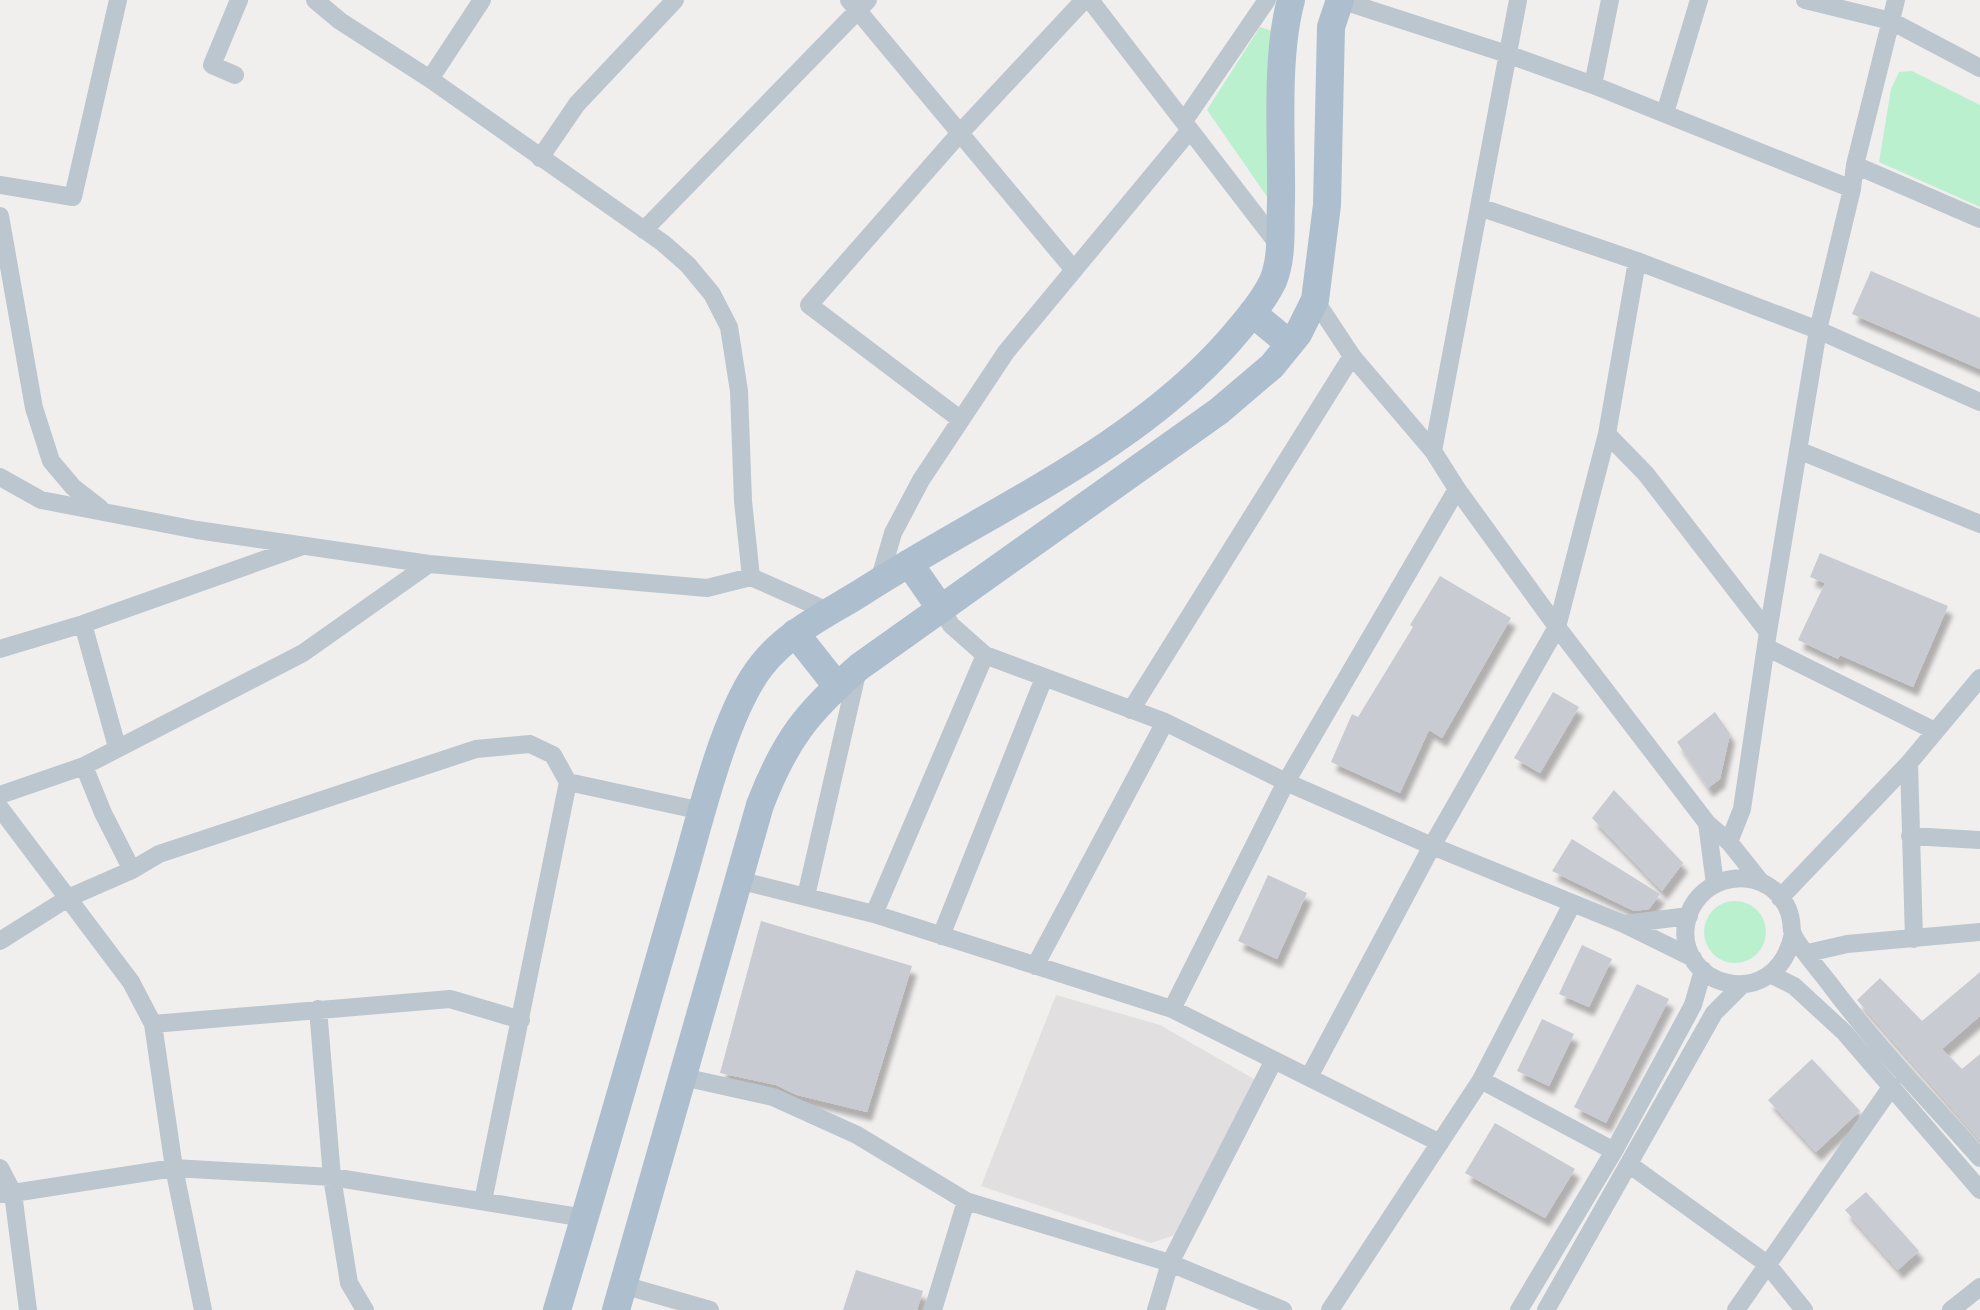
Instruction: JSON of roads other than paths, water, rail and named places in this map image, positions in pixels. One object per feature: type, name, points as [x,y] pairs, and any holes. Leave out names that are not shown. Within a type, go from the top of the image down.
[{"type":"main road","points":[[557,1310],[702,811],[737,707],[761,666],[795,633],[1049,483],[1145,417],[1209,364],[1252,313],[1273,280],[1280,247],[1283,55],[1291,0]]},
{"type":"main road","points":[[620,1297],[738,880],[772,775],[802,723],[859,667],[1219,411],[1272,366],[1290,344],[1315,300],[1326,220],[1331,27],[1340,0]]},
{"type":"main road","points":[[1280,211],[1326,220]]},
{"type":"main road","points":[[1252,313],[1290,344]]},
{"type":"main road","points":[[909,563],[941,609]]},
{"type":"main road","points":[[795,633],[837,686]]},
{"type":"street","points":[[0,185],[73,197],[118,0]]},
{"type":"street","points":[[235,75],[212,65],[239,0]]},
{"type":"street","points":[[315,0],[340,21],[430,79],[644,230],[688,265],[712,294],[729,327],[739,391],[743,501],[751,577]]},
{"type":"street","points":[[430,79],[482,0]]},
{"type":"street","points":[[540,158],[577,104],[675,0]]},
{"type":"street","points":[[961,420],[809,305],[960,133],[1087,0],[1280,247]]},
{"type":"street","points":[[879,581],[893,533],[921,480],[1006,352],[1187,126],[1267,0]]},
{"type":"street","points":[[1340,0],[1593,85],[1852,189]]},
{"type":"street","points":[[1433,451],[1518,0]]},
{"type":"street","points":[[1593,85],[1610,0]]},
{"type":"street","points":[[1665,113],[1699,0]]},
{"type":"street","points":[[1805,0],[1891,21],[1980,68]]},
{"type":"street","points":[[1729,842],[1742,809],[1818,330],[1896,0]]},
{"type":"street","points":[[644,230],[858,4],[1074,270]]},
{"type":"street","points":[[1855,165],[1980,219]]},
{"type":"street","points":[[1479,207],[1637,261],[1818,330],[1980,402]]},
{"type":"street","points":[[0,216],[34,408],[51,461],[73,487],[103,510]]},
{"type":"street","points":[[1309,1077],[1432,846],[1557,627],[1607,434],[1637,261]]},
{"type":"street","points":[[941,609],[951,625],[985,655],[1165,722],[1286,782],[1432,846],[1624,924],[1698,964],[1725,983],[1742,985],[1770,974],[1782,963],[1793,934],[1791,918],[1780,898],[1761,882],[1729,842],[1707,823],[1557,627],[1433,451],[1352,356],[1315,300]]},
{"type":"street","points":[[1131,710],[1352,356]]},
{"type":"street","points":[[1607,434],[1646,474],[1767,640],[1935,731]]},
{"type":"street","points":[[1798,450],[1980,524]]},
{"type":"street","points":[[0,477],[41,500],[197,530],[429,564],[707,588],[751,577],[830,612]]},
{"type":"street","points":[[1172,1009],[1286,782],[1457,489]]},
{"type":"street","points":[[0,649],[83,624],[306,546]]},
{"type":"street","points":[[0,795],[84,766],[303,653],[429,564]]},
{"type":"street","points":[[83,624],[117,747]]},
{"type":"street","points":[[874,914],[985,655]]},
{"type":"street","points":[[806,896],[859,667]]},
{"type":"street","points":[[941,936],[1044,678]]},
{"type":"street","points":[[1780,898],[1909,763],[1980,678]]},
{"type":"street","points":[[1035,966],[1165,722]]},
{"type":"street","points":[[0,941],[68,898],[132,870],[159,854],[476,749],[530,744],[553,755],[568,782],[483,1201]]},
{"type":"street","points":[[1909,763],[1914,939]]},
{"type":"street","points":[[84,766],[103,813],[132,870]]},
{"type":"street","points":[[568,782],[702,811]]},
{"type":"street","points":[[0,808],[131,982],[153,1024],[174,1168],[203,1310]]},
{"type":"street","points":[[1707,823],[1715,884]]},
{"type":"street","points":[[1910,836],[1980,840]]},
{"type":"street","points":[[1519,1310],[1614,1151],[1693,1005],[1698,964],[1686,937],[1689,916],[1701,893],[1730,878],[1761,882]]},
{"type":"street","points":[[738,880],[874,914],[1172,1009],[1440,1143]]},
{"type":"street","points":[[1330,1310],[1481,1080],[1572,904]]},
{"type":"street","points":[[1624,924],[1689,916]]},
{"type":"street","points":[[1808,953],[1847,944],[1980,932]]},
{"type":"street","points":[[1793,934],[1840,998],[1980,1158]]},
{"type":"street","points":[[1770,974],[1794,986],[1844,1032],[1980,1190]]},
{"type":"street","points":[[1546,1310],[1714,1013],[1742,985]]},
{"type":"street","points":[[153,1024],[450,999],[521,1020]]},
{"type":"street","points":[[318,1009],[332,1177],[349,1283],[365,1310]]},
{"type":"street","points":[[1156,1310],[1170,1263],[1274,1060]]},
{"type":"street","points":[[683,1077],[773,1097],[857,1135],[966,1201],[1170,1263],[1283,1310]]},
{"type":"street","points":[[1481,1080],[1614,1151]]},
{"type":"street","points":[[1736,1310],[1892,1086]]},
{"type":"street","points":[[1630,1165],[1767,1264],[1804,1310]]},
{"type":"street","points":[[0,1168],[28,1310]]},
{"type":"street","points":[[7,1193],[174,1168],[332,1177],[585,1218]]},
{"type":"street","points":[[933,1310],[966,1201]]},
{"type":"street","points":[[1951,1310],[1980,1287]]},
{"type":"street","points":[[620,1297],[710,1310]]}]
